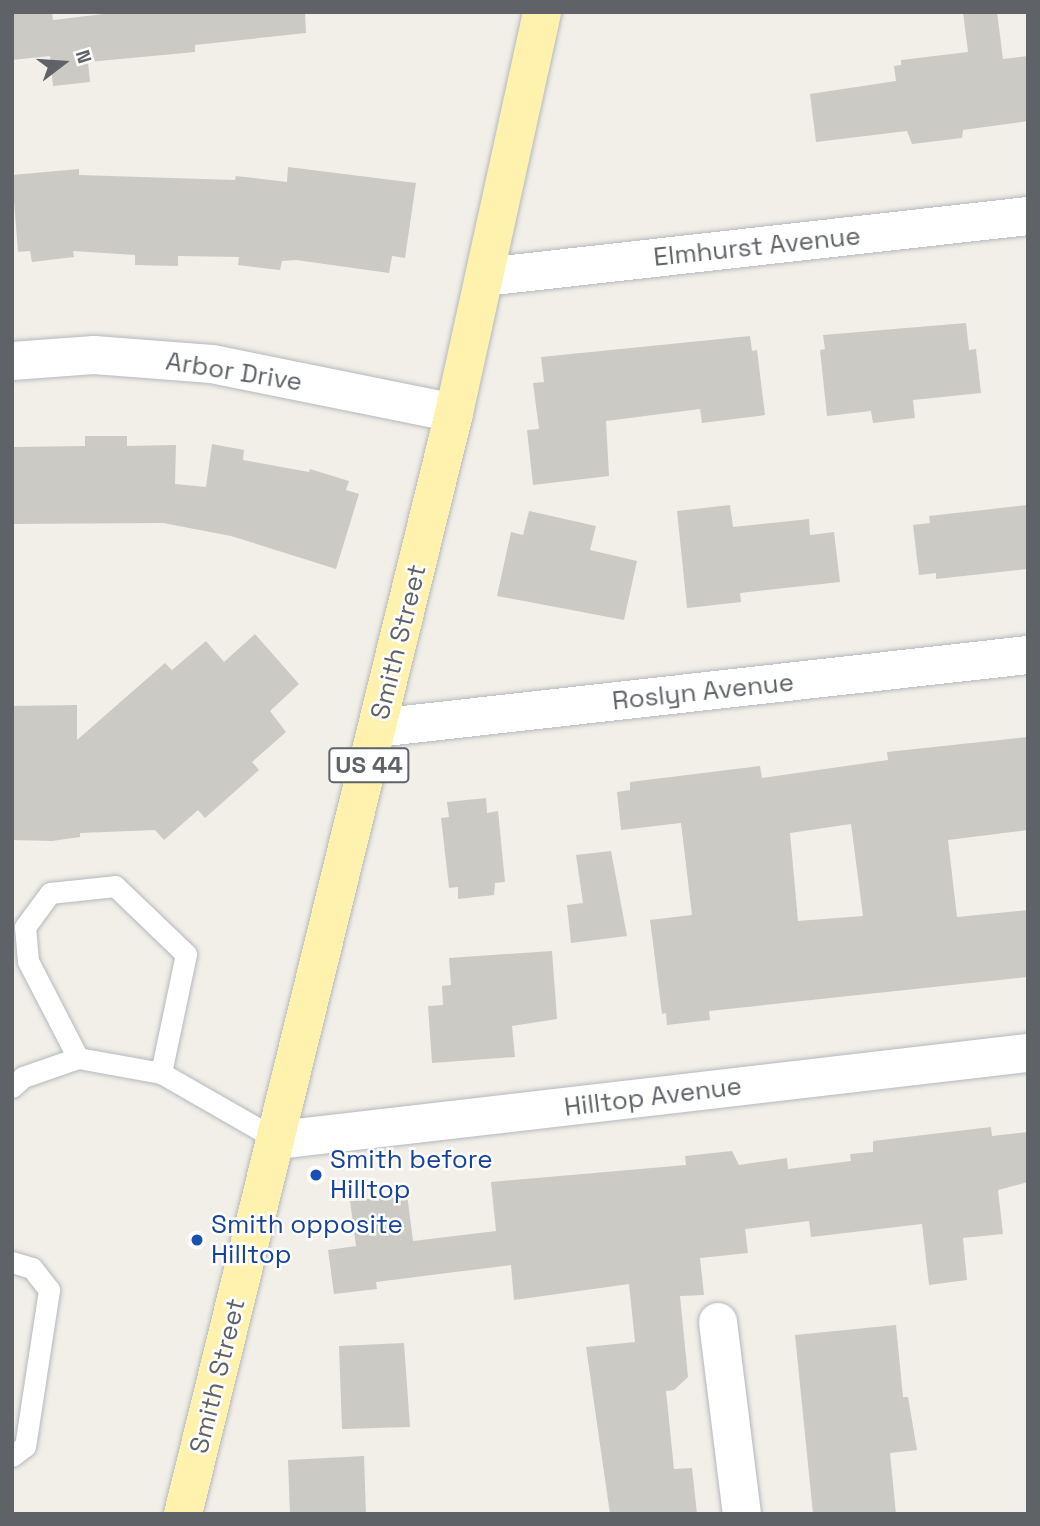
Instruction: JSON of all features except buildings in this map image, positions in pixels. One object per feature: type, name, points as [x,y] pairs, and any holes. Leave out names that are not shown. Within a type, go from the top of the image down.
[{"type":"main road","name":"Smith Street","points":[[183,1514],[278,1140],[454,413],[542,12]]},
{"type":"street","name":"Elmhurst Avenue","points":[[485,277],[1028,216]]},
{"type":"street","name":"Arbor Drive","points":[[12,361],[94,355],[212,364],[454,413]]},
{"type":"street","name":"Roslyn Avenue","points":[[377,729],[1028,655]]},
{"type":"street","name":"Hilltop Avenue","points":[[278,1140],[1028,1053]]},
{"type":"street","points":[[718,1322],[742,1514]]},
{"type":"lane","points":[[78,1058],[28,961],[25,927],[50,892],[116,886],[186,954],[161,1073]]},
{"type":"lane","points":[[12,1087],[23,1077],[78,1058],[161,1073],[278,1140]]},
{"type":"lane","points":[[12,1262],[33,1268],[49,1290],[25,1446],[12,1456]]},
{"type":"place","name":"Smith before Hilltop","points":[[316,1175]]},
{"type":"place","name":"Smith opposite Hilltop","points":[[197,1240]]}]
